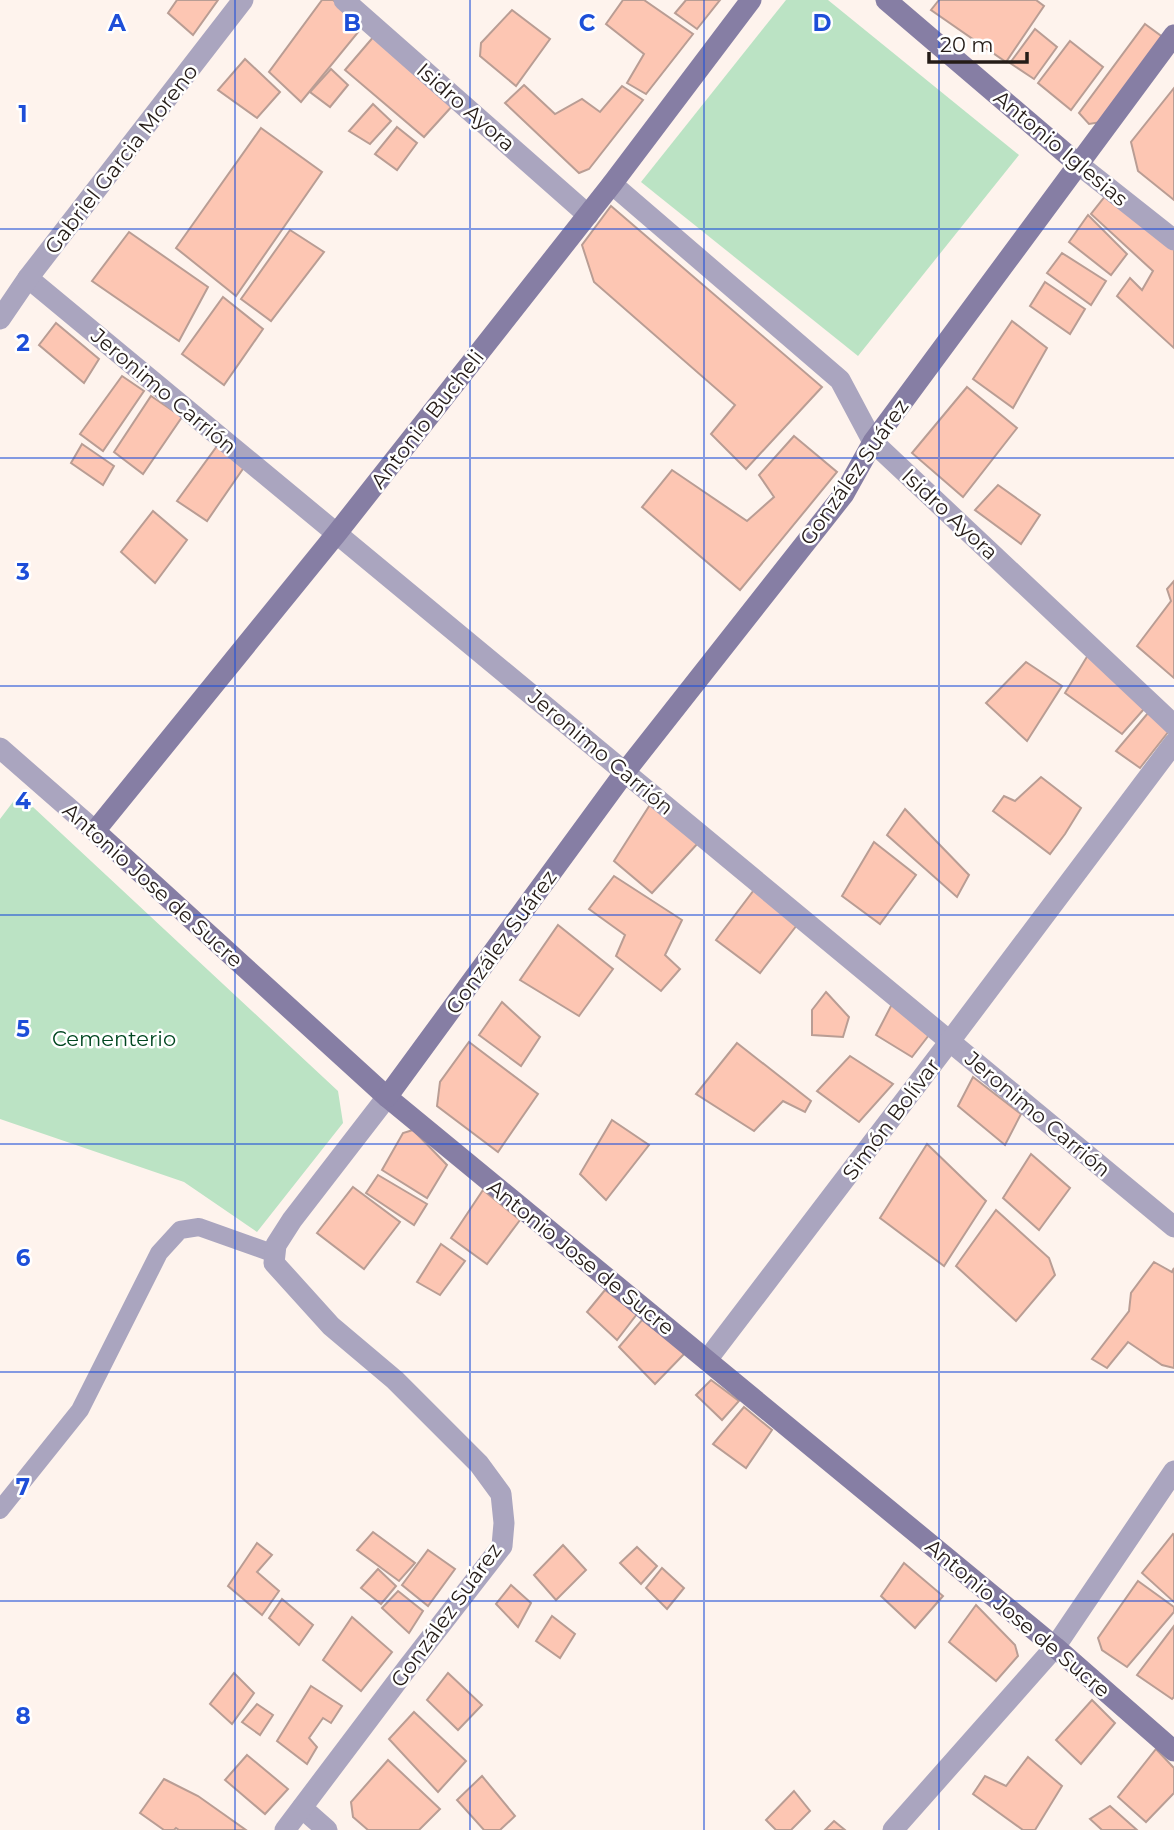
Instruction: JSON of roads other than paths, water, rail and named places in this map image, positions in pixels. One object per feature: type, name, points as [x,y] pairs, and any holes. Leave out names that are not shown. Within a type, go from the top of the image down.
[{"type":"street","name":"Gabriel Garcia Moreno","points":[[0,319],[28,278],[243,0]]},
{"type":"street","name":"Isidro Ayora","points":[[344,0],[588,215]]},
{"type":"street","name":"Antonio Bucheli","points":[[95,831],[337,533],[588,215],[751,0]]},
{"type":"street","name":"Antonio Iglesias","points":[[886,0],[1078,163],[1174,240]]},
{"type":"street","name":"González Suárez","points":[[285,1830],[502,1546],[504,1523],[501,1494],[479,1464],[395,1380],[331,1326],[274,1263],[276,1245],[625,772],[844,494],[873,442],[1174,35]]},
{"type":"street","name":"Isidro Ayora","points":[[612,184],[840,380],[873,442],[1174,725]]},
{"type":"street","name":"Jeronimo Carrión","points":[[28,278],[1174,1227]]},
{"type":"street","name":"Simón Bolívar","points":[[707,1360],[1174,743]]},
{"type":"street","name":"Antonio Jose de Sucre","points":[[0,748],[387,1097],[1055,1647],[1174,1751]]},
{"type":"street","points":[[893,1830],[1055,1647],[1174,1471]]},
{"type":"street","points":[[302,1808],[327,1830]]},
{"type":"lane","points":[[0,1510],[80,1410],[159,1253],[180,1230],[199,1227],[275,1254]]},
{"type":"park label","name":"Cementerio","points":[[114,1038]]}]
